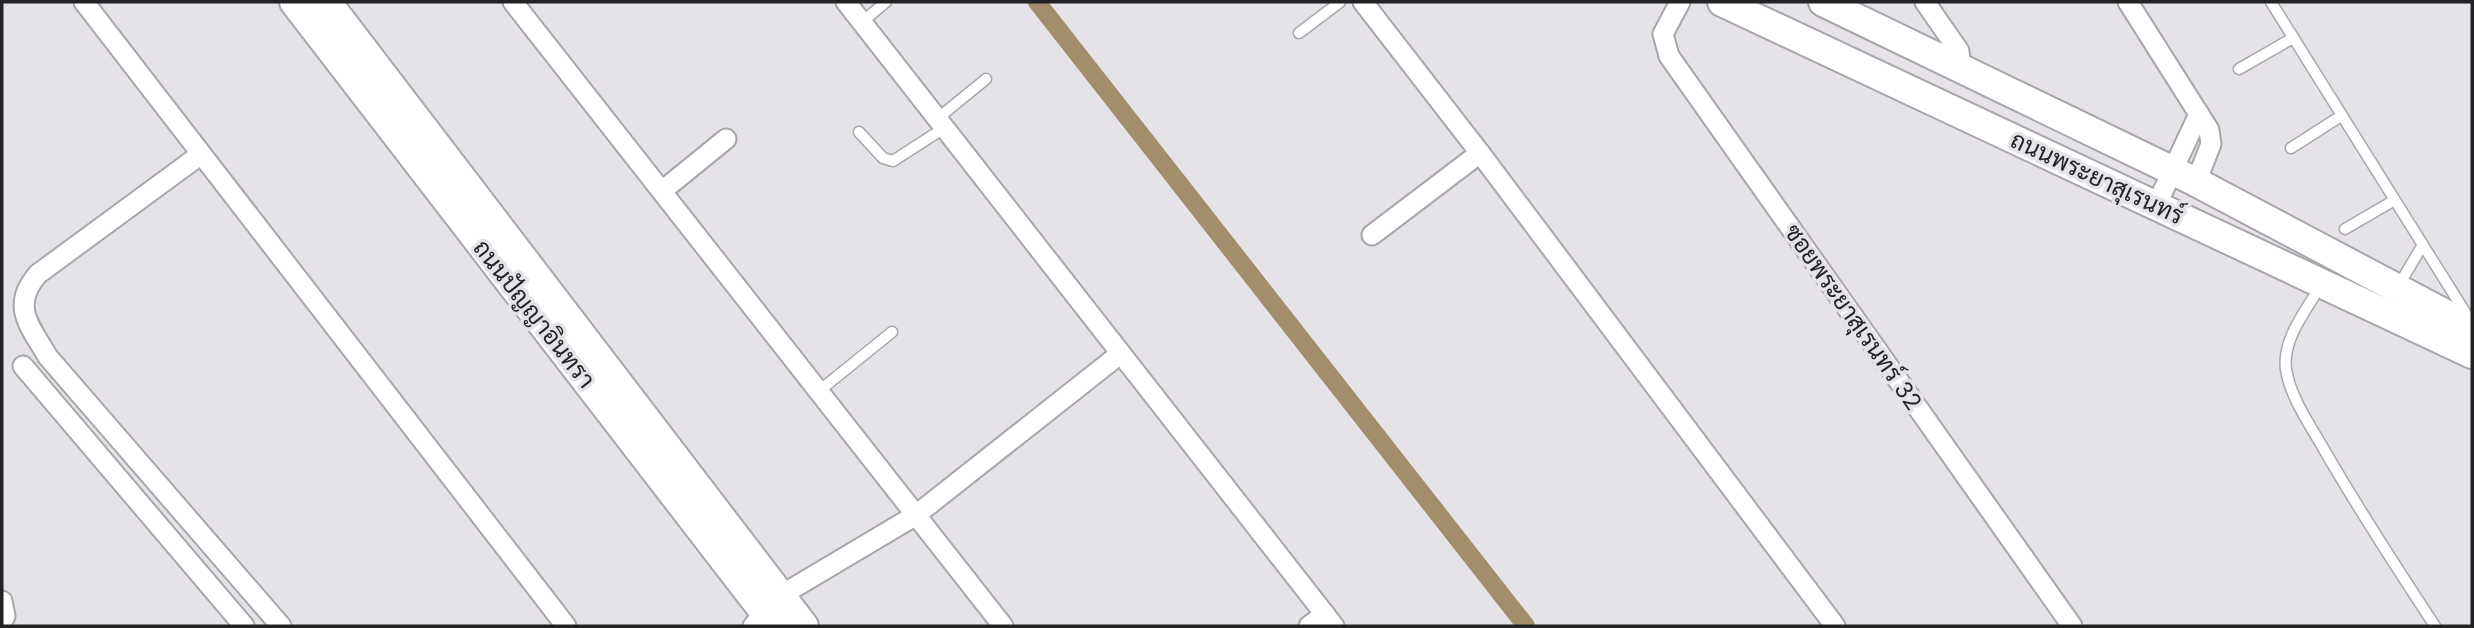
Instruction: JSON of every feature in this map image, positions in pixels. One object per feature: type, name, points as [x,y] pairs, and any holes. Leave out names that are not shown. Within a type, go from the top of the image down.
[{"type":"street","points":[[85,2],[200,155],[566,626]]},
{"type":"street","name":"ถนนปัญญาอินทรา","points":[[294,2],[768,616],[804,626]]},
{"type":"street","name":"ถนนปัญญาอินทรา","points":[[327,2],[768,616]]},
{"type":"street","points":[[513,2],[1003,626]]},
{"type":"street","points":[[846,2],[1120,354],[1323,622]]},
{"type":"street","points":[[1363,2],[1480,153],[1835,626]]},
{"type":"street","name":"ซอยพระยาสุเรนทร์ 32","points":[[1680,2],[1663,34],[1669,56],[2072,626]]},
{"type":"street","name":"ถนนพระยาสุเรนทร์","points":[[1722,2],[2472,354]]},
{"type":"street","name":"ถนนพระยาสุเรนทร์","points":[[1823,2],[2185,177],[2472,326]]},
{"type":"street","points":[[1925,2],[1959,51],[1961,68]]},
{"type":"street","points":[[2128,2],[2199,114],[2185,177],[2156,205]]},
{"type":"street","points":[[662,191],[726,139]]},
{"type":"street","points":[[1372,234],[1480,153]]},
{"type":"street","points":[[200,155],[38,274],[26,288],[22,307],[48,357],[281,626]]},
{"type":"street","points":[[768,616],[916,515],[1120,354]]},
{"type":"street","points":[[23,366],[244,626]]},
{"type":"street","points":[[2,601],[5,616],[2,622]]},
{"type":"lane","points":[[862,22],[886,2]]},
{"type":"lane","points":[[1299,33],[1340,2]]},
{"type":"lane","points":[[2271,2],[2472,326]]},
{"type":"lane","points":[[2239,69],[2293,38]]},
{"type":"lane","points":[[859,132],[883,158],[893,161],[940,123],[986,79]]},
{"type":"lane","points":[[2291,148],[2341,117]]},
{"type":"lane","points":[[2345,229],[2393,201]]},
{"type":"lane","points":[[2397,288],[2422,246]]},
{"type":"lane","points":[[2322,284],[2298,322],[2288,347],[2286,368],[2298,405],[2351,498],[2435,626]]},
{"type":"lane","points":[[819,391],[892,332]]},
{"type":"waterway","points":[[1037,2],[1526,626]]}]
